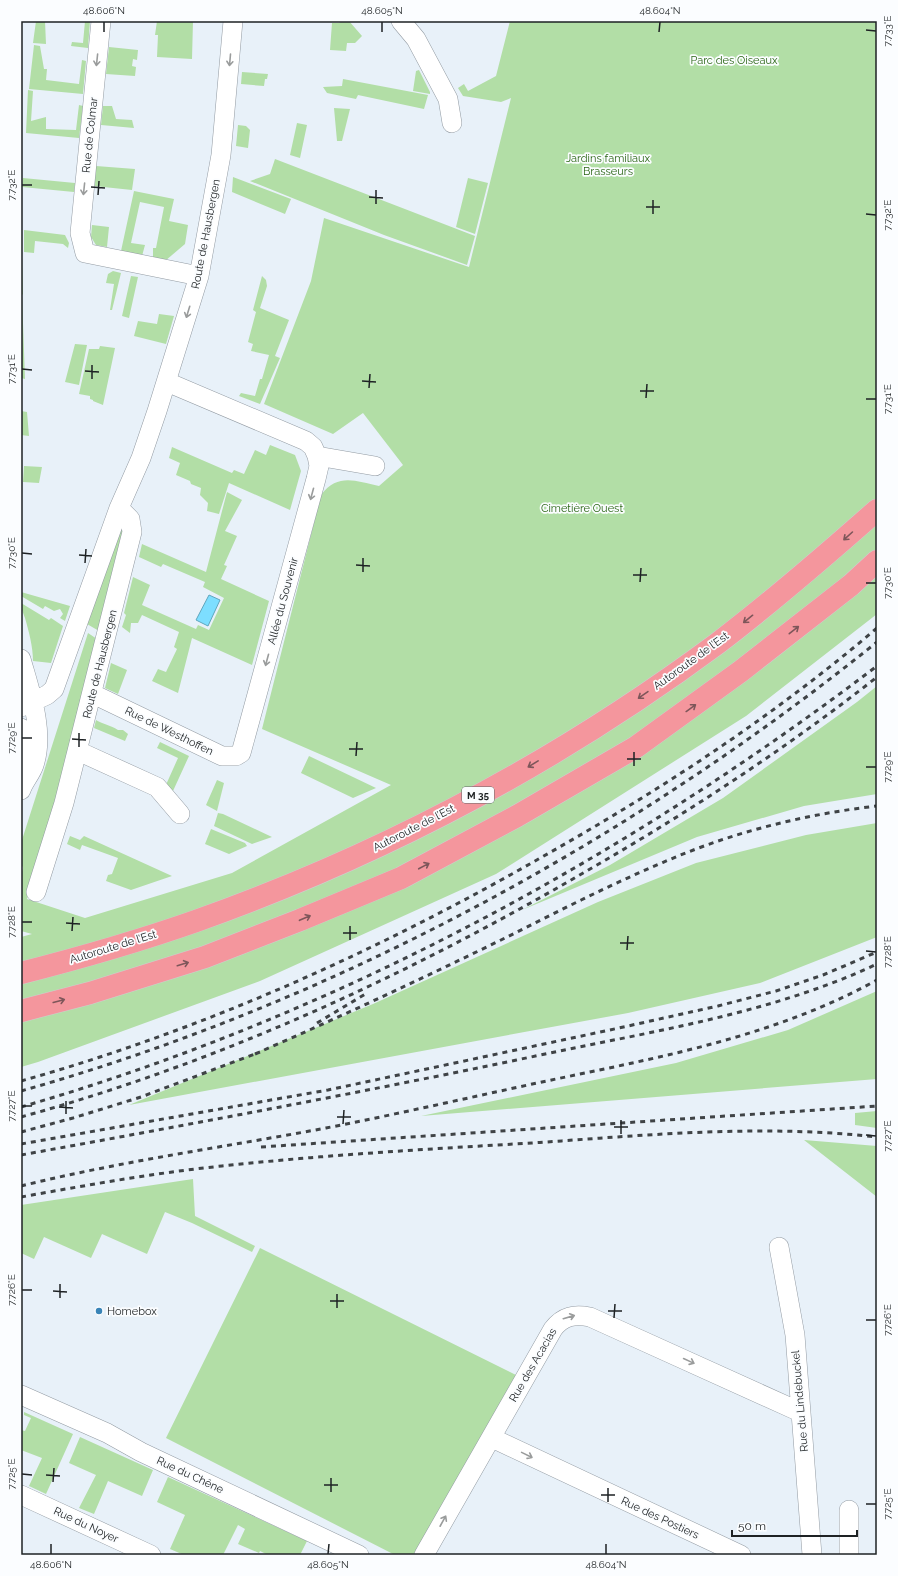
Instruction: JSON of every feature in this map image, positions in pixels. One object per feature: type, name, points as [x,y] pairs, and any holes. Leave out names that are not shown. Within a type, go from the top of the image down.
[{"type":"highway","name":"Autoroute de l’Est","points":[[21,973],[85,956],[196,921],[284,887],[391,840],[504,782],[616,714],[718,642],[818,562],[877,510]]},
{"type":"highway","points":[[21,1011],[90,993],[205,957],[401,878],[518,816],[636,747],[741,671],[851,585],[877,561]]},
{"type":"street","name":"Rue de Colmar","points":[[101,21],[80,233],[85,253],[199,276]]},
{"type":"street","name":"Route de Hausbergen","points":[[27,704],[47,695],[54,690],[119,508],[141,458],[167,382],[199,276],[221,155],[233,21]]},
{"type":"street","points":[[401,21],[416,40],[448,99],[452,123]]},
{"type":"street","points":[[167,382],[306,441],[313,447],[317,456],[375,466]]},
{"type":"street","name":"Allée du Souvenir","points":[[244,746],[316,479],[319,466],[317,456]]},
{"type":"street","name":"Route de Hausbergen","points":[[36,892],[57,828],[78,751],[132,532],[130,519],[119,508]]},
{"type":"street","points":[[21,659],[27,704],[36,719],[36,751],[34,765],[22,788]]},
{"type":"street","name":"Rue de Westhoffen","points":[[93,694],[222,756],[236,756],[240,753],[244,746]]},
{"type":"street","points":[[21,728],[24,744],[22,788]]},
{"type":"street","points":[[78,751],[157,787],[180,814]]},
{"type":"street","name":"Rue du Lindebuckel","points":[[779,1247],[795,1335],[812,1555]]},
{"type":"street","name":"Rue des Acacias","points":[[424,1555],[553,1329],[559,1322],[572,1315],[590,1317],[617,1328],[800,1412]]},
{"type":"street","name":"Rue du Chêne","points":[[21,1395],[107,1433],[148,1455],[359,1555]]},
{"type":"street","name":"Rue des Postiers","points":[[492,1438],[742,1555]]},
{"type":"street","name":"Rue du Noyer","points":[[21,1495],[151,1555]]},
{"type":"street","points":[[849,1510],[849,1555]]},
{"type":"green space","points":[[36,21],[45,21],[46,44],[33,43]]},
{"type":"green space","points":[[85,21],[90,21],[88,48],[71,46],[72,42],[83,43]]},
{"type":"green space","points":[[157,21],[193,21],[192,59],[157,57],[158,35],[155,35]]},
{"type":"green space","points":[[342,21],[349,21],[362,36],[355,43],[347,43],[346,51],[330,50],[332,23],[339,23]]},
{"type":"green space","points":[[510,21],[877,21],[877,614],[746,716],[496,874],[260,981],[21,1067],[21,937],[32,934],[21,931],[21,875],[23,868],[21,863],[21,843],[88,633],[97,639],[81,697],[53,823],[27,899],[85,918],[232,873],[391,785],[262,729],[321,495],[327,488],[340,481],[355,481],[379,486],[403,465],[363,413],[333,434],[264,404],[311,281],[324,218],[469,267],[511,98],[501,102],[463,96],[458,88],[464,84],[468,91],[496,76]]},
{"type":"green space","points":[[34,45],[40,46],[44,69],[47,69],[46,80],[79,84],[82,60],[86,61],[83,94],[29,89]]},
{"type":"green space","points":[[109,47],[138,50],[137,60],[133,59],[132,66],[136,67],[135,76],[106,74]]},
{"type":"green space","points":[[419,70],[430,94],[413,91],[416,71]]},
{"type":"green space","points":[[242,72],[268,74],[267,79],[265,79],[264,86],[241,84]]},
{"type":"green space","points":[[343,79],[428,95],[424,109],[358,95],[356,99],[327,93],[323,87],[342,86]]},
{"type":"green space","points":[[28,90],[33,91],[31,121],[46,117],[46,129],[76,130],[79,105],[83,106],[79,138],[26,133]]},
{"type":"green space","points":[[103,106],[112,106],[116,119],[132,120],[134,128],[101,125]]},
{"type":"green space","points":[[334,108],[350,109],[342,141],[337,141]]},
{"type":"green space","points":[[297,123],[307,125],[300,158],[290,155]]},
{"type":"green space","points":[[238,125],[246,126],[250,130],[248,148],[236,146]]},
{"type":"green space","points":[[275,159],[475,236],[467,265],[384,235],[250,181],[270,174]]},
{"type":"green space","points":[[96,166],[135,169],[132,190],[94,186]]},
{"type":"green space","points":[[233,177],[291,199],[285,214],[232,192]]},
{"type":"green space","points":[[23,178],[75,183],[74,192],[22,187]]},
{"type":"green space","points":[[468,178],[488,183],[475,234],[456,227]]},
{"type":"green space","points":[[134,191],[174,199],[169,221],[188,225],[185,244],[165,261],[153,258],[153,248],[156,248],[164,207],[140,202],[131,243],[145,245],[142,256],[121,251]]},
{"type":"green space","points":[[21,220],[22,295],[25,379],[21,378]]},
{"type":"green space","points":[[92,225],[109,227],[107,247],[96,245],[91,237]]},
{"type":"green space","points":[[24,230],[65,235],[69,243],[68,248],[63,244],[35,241],[34,253],[24,252]]},
{"type":"green space","points":[[113,271],[121,273],[112,310],[110,310],[114,284],[106,283],[108,274]]},
{"type":"green space","points":[[131,276],[138,277],[129,318],[122,316]]},
{"type":"green space","points":[[262,276],[266,280],[267,286],[260,308],[289,320],[275,356],[280,358],[260,404],[239,396],[241,393],[255,396],[269,355],[251,351],[253,344],[248,342],[256,312],[253,310]]},
{"type":"green space","points":[[159,314],[174,316],[166,344],[134,336],[138,321],[157,324]]},
{"type":"green space","points":[[75,344],[87,345],[79,385],[65,382]]},
{"type":"green space","points":[[100,346],[115,348],[103,405],[90,399],[90,396],[79,394],[89,349],[99,349]]},
{"type":"green space","points":[[21,411],[27,412],[29,436],[21,435]]},
{"type":"green space","points":[[270,445],[295,455],[301,471],[290,510],[229,483],[219,514],[207,511],[208,503],[200,495],[201,488],[176,475],[180,463],[169,458],[172,447],[232,473],[234,470],[244,474],[255,450],[266,455]]},
{"type":"green space","points":[[24,466],[42,467],[39,483],[23,482]]},
{"type":"green space","points":[[227,492],[242,500],[225,531],[237,536],[224,565],[227,566],[221,579],[269,601],[252,665],[192,638],[178,693],[152,681],[158,669],[166,672],[177,649],[174,647],[179,632],[142,615],[138,623],[131,623],[130,633],[122,627],[126,615],[124,613],[133,577],[150,585],[142,605],[196,629],[198,625],[209,630],[224,598],[203,587],[205,582],[163,564],[161,567],[139,557],[142,544],[206,572]]},
{"type":"green space","points":[[120,528],[124,528],[99,631],[87,624]]},
{"type":"green space","points":[[21,592],[70,606],[65,621],[60,618],[63,614],[60,609],[54,611],[45,606],[43,609],[21,596]]},
{"type":"green space","points":[[21,603],[49,620],[51,618],[63,626],[51,663],[33,661],[30,640]]},
{"type":"green space","points":[[111,663],[127,670],[118,694],[105,688]]},
{"type":"green space","points":[[877,686],[877,794],[804,806],[697,837],[522,910],[610,865],[723,798]]},
{"type":"green space","points":[[96,720],[118,730],[123,730],[128,734],[125,741],[94,728]]},
{"type":"green space","points":[[160,742],[189,756],[173,791],[165,787],[178,758],[157,748]]},
{"type":"green space","points":[[309,756],[376,788],[353,798],[301,773]]},
{"type":"green space","points":[[217,780],[224,783],[217,811],[206,805]]},
{"type":"green space","points":[[218,813],[272,837],[252,844],[214,826]]},
{"type":"green space","points":[[877,823],[877,937],[760,983],[628,1013],[129,1105],[373,1004],[598,902],[696,863],[806,835]]},
{"type":"green space","points":[[211,829],[245,843],[247,846],[229,854],[205,844]]},
{"type":"green space","points":[[70,836],[80,840],[84,836],[172,876],[131,890],[106,881],[108,875],[112,874],[118,858],[82,845],[80,850],[67,844]]},
{"type":"green space","points":[[877,991],[877,1079],[421,1116],[676,1063],[788,1030]]},
{"type":"green space","points":[[877,1111],[877,1128],[855,1125],[855,1113]]},
{"type":"green space","points":[[804,1140],[877,1146],[877,1197]]},
{"type":"green space","points":[[193,1179],[195,1216],[255,1246],[252,1252],[192,1223],[165,1212],[147,1254],[102,1234],[91,1258],[44,1237],[34,1259],[21,1253],[21,1205]]},
{"type":"green space","points":[[260,1248],[518,1376],[417,1555],[395,1555],[166,1438]]},
{"type":"green space","points":[[24,1412],[73,1434],[46,1494],[29,1486],[42,1458],[21,1450],[21,1430],[25,1431],[31,1418],[24,1415]]},
{"type":"green space","points":[[80,1437],[153,1470],[142,1496],[108,1481],[94,1514],[79,1508],[96,1475],[69,1463]]},
{"type":"green space","points":[[168,1477],[307,1541],[300,1555],[268,1555],[260,1551],[259,1553],[238,1544],[245,1529],[238,1525],[223,1555],[184,1555],[170,1549],[185,1515],[157,1502]]},
{"type":"water","points":[[209,595],[220,600],[208,626],[196,620]]},
{"type":"railway","points":[[21,1081],[89,1061],[156,1038],[223,1012],[353,956],[480,892],[586,832],[715,751],[798,692],[877,628]]},
{"type":"railway","points":[[21,1091],[136,1055],[250,1012],[362,964],[471,909],[578,849],[681,785],[781,715],[877,642]]},
{"type":"railway","points":[[21,1107],[137,1070],[250,1028],[361,979],[469,926],[575,867],[679,805],[779,737],[877,666]]},
{"type":"railway","points":[[21,1117],[166,1071],[237,1044],[376,983],[444,949],[617,854],[693,807],[805,731],[877,677]]},
{"type":"railway","points":[[255,1054],[409,984],[628,878],[696,849],[772,825],[851,809],[877,806]]},
{"type":"railway","points":[[21,1144],[328,1090],[718,1006],[776,991],[823,975],[877,952]]},
{"type":"railway","points":[[21,1155],[484,1067],[716,1018],[798,995],[838,981],[877,964]]},
{"type":"railway","points":[[21,1186],[97,1169],[355,1122],[639,1062],[721,1042],[761,1029],[839,999],[877,980]]},
{"type":"railway","points":[[317,1023],[367,993]]},
{"type":"railway","points":[[21,1132],[141,1097],[260,1052]]},
{"type":"railway","points":[[261,1147],[877,1106]]},
{"type":"railway","points":[[21,1197],[171,1172],[261,1162],[377,1153],[704,1132],[791,1131],[877,1137]]},
{"type":"place","name":"Homebox","points":[[99,1311]]},
{"type":"park label","name":"Parc des Oiseaux","points":[[734,60]]},
{"type":"park label","name":"Jardins familiaux Brasseurs","points":[[608,164]]},
{"type":"park label","name":"Cimetière Ouest","points":[[582,508]]}]
